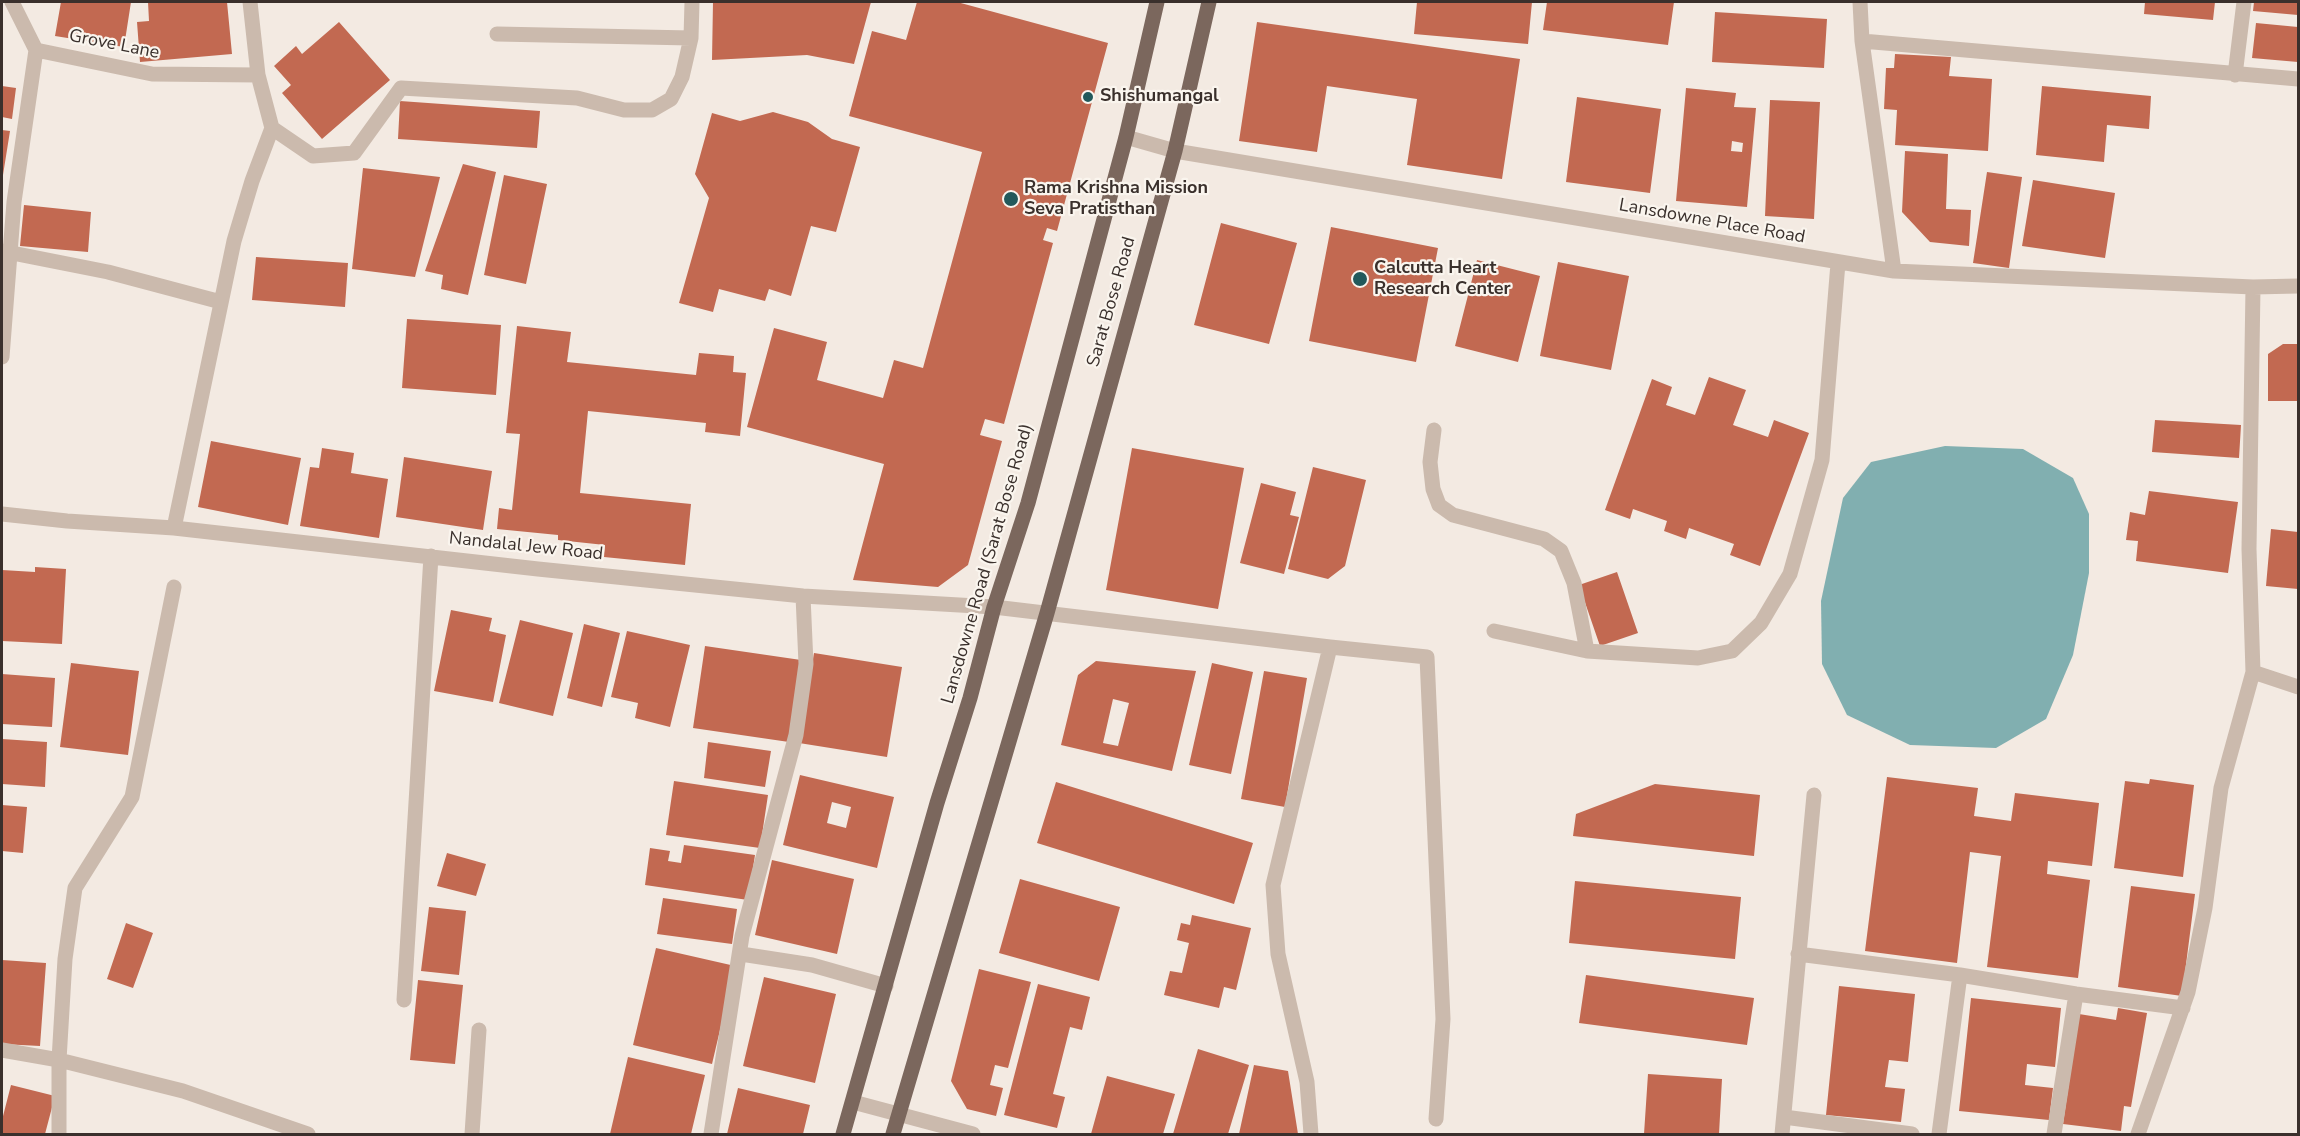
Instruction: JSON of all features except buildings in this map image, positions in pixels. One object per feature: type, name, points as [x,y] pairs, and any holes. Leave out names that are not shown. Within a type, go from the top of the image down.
[{"type":"main road","name":"Lansdowne Road (Sarat Bose Road)","points":[[843,1134],[937,803],[970,698],[994,607],[1028,503],[1126,137],[1157,2]]},
{"type":"main road","name":"Sarat Bose Road","points":[[1047,613],[1175,151],[1209,2]]},
{"type":"main road","points":[[893,1134],[1047,613]]},
{"type":"street","points":[[2,357],[5,251],[36,50],[12,2]]},
{"type":"street","points":[[174,528],[234,241],[252,181],[272,128],[258,75],[250,2]]},
{"type":"street","points":[[272,128],[313,156],[354,153],[401,88],[577,98],[624,110],[652,110],[671,99],[682,77],[691,38],[692,2]]},
{"type":"street","points":[[1860,2],[1862,41],[1894,271]]},
{"type":"street","points":[[2235,75],[2244,2]]},
{"type":"street","points":[[497,34],[691,38]]},
{"type":"street","points":[[1862,41],[2298,80]]},
{"type":"street","name":"Grove Lane","points":[[36,50],[152,74],[258,75]]},
{"type":"street","name":"Lansdowne Place Road","points":[[1126,137],[1175,151],[1894,271],[2253,287],[2298,286]]},
{"type":"street","points":[[5,251],[108,272],[221,302]]},
{"type":"street","points":[[1494,631],[1587,651],[1698,658],[1732,651],[1761,623],[1790,574],[1822,460],[1838,263]]},
{"type":"street","points":[[2138,1134],[2183,1008],[2205,908],[2222,788],[2253,672],[2249,549],[2253,287]]},
{"type":"street","points":[[1434,430],[1430,462],[1433,489],[1439,505],[1453,515],[1544,539],[1561,551],[1574,583],[1587,651]]},
{"type":"street","name":"Nandalal Jew Road","points":[[2,514],[67,522],[174,528],[803,596],[994,607],[1426,657],[1443,1019],[1436,1119]]},
{"type":"street","points":[[404,1000],[431,556]]},
{"type":"street","points":[[59,1134],[59,1060],[65,959],[75,888],[132,797],[174,587]]},
{"type":"street","points":[[711,1134],[742,936],[796,735],[806,664],[803,596]]},
{"type":"street","points":[[1311,1134],[1307,1082],[1278,954],[1273,885],[1330,647]]},
{"type":"street","points":[[2253,672],[2298,687]]},
{"type":"street","points":[[1782,1134],[1814,795]]},
{"type":"street","points":[[741,954],[812,965],[886,986]]},
{"type":"street","points":[[1798,954],[2183,1008]]},
{"type":"street","points":[[1939,1134],[1960,975]]},
{"type":"street","points":[[2054,1134],[2076,994]]},
{"type":"street","points":[[472,1134],[479,1030]]},
{"type":"street","points":[[2,1050],[59,1060],[183,1091],[308,1134]]},
{"type":"street","points":[[853,1101],[973,1134]]},
{"type":"street","points":[[1784,1117],[1912,1134]]},
{"type":"water","points":[[1945,446],[2023,449],[2073,478],[2089,514],[2089,573],[2073,655],[2046,719],[1996,748],[1910,745],[1847,715],[1822,664],[1821,601],[1843,498],[1871,462]]},
{"type":"place","name":"Shishumangal","points":[[1088,97]]},
{"type":"place","name":"Rama Krishna Mission Seva Pratisthan","points":[[1011,199]]},
{"type":"place","name":"Calcutta Heart Research Center","points":[[1360,279]]}]
